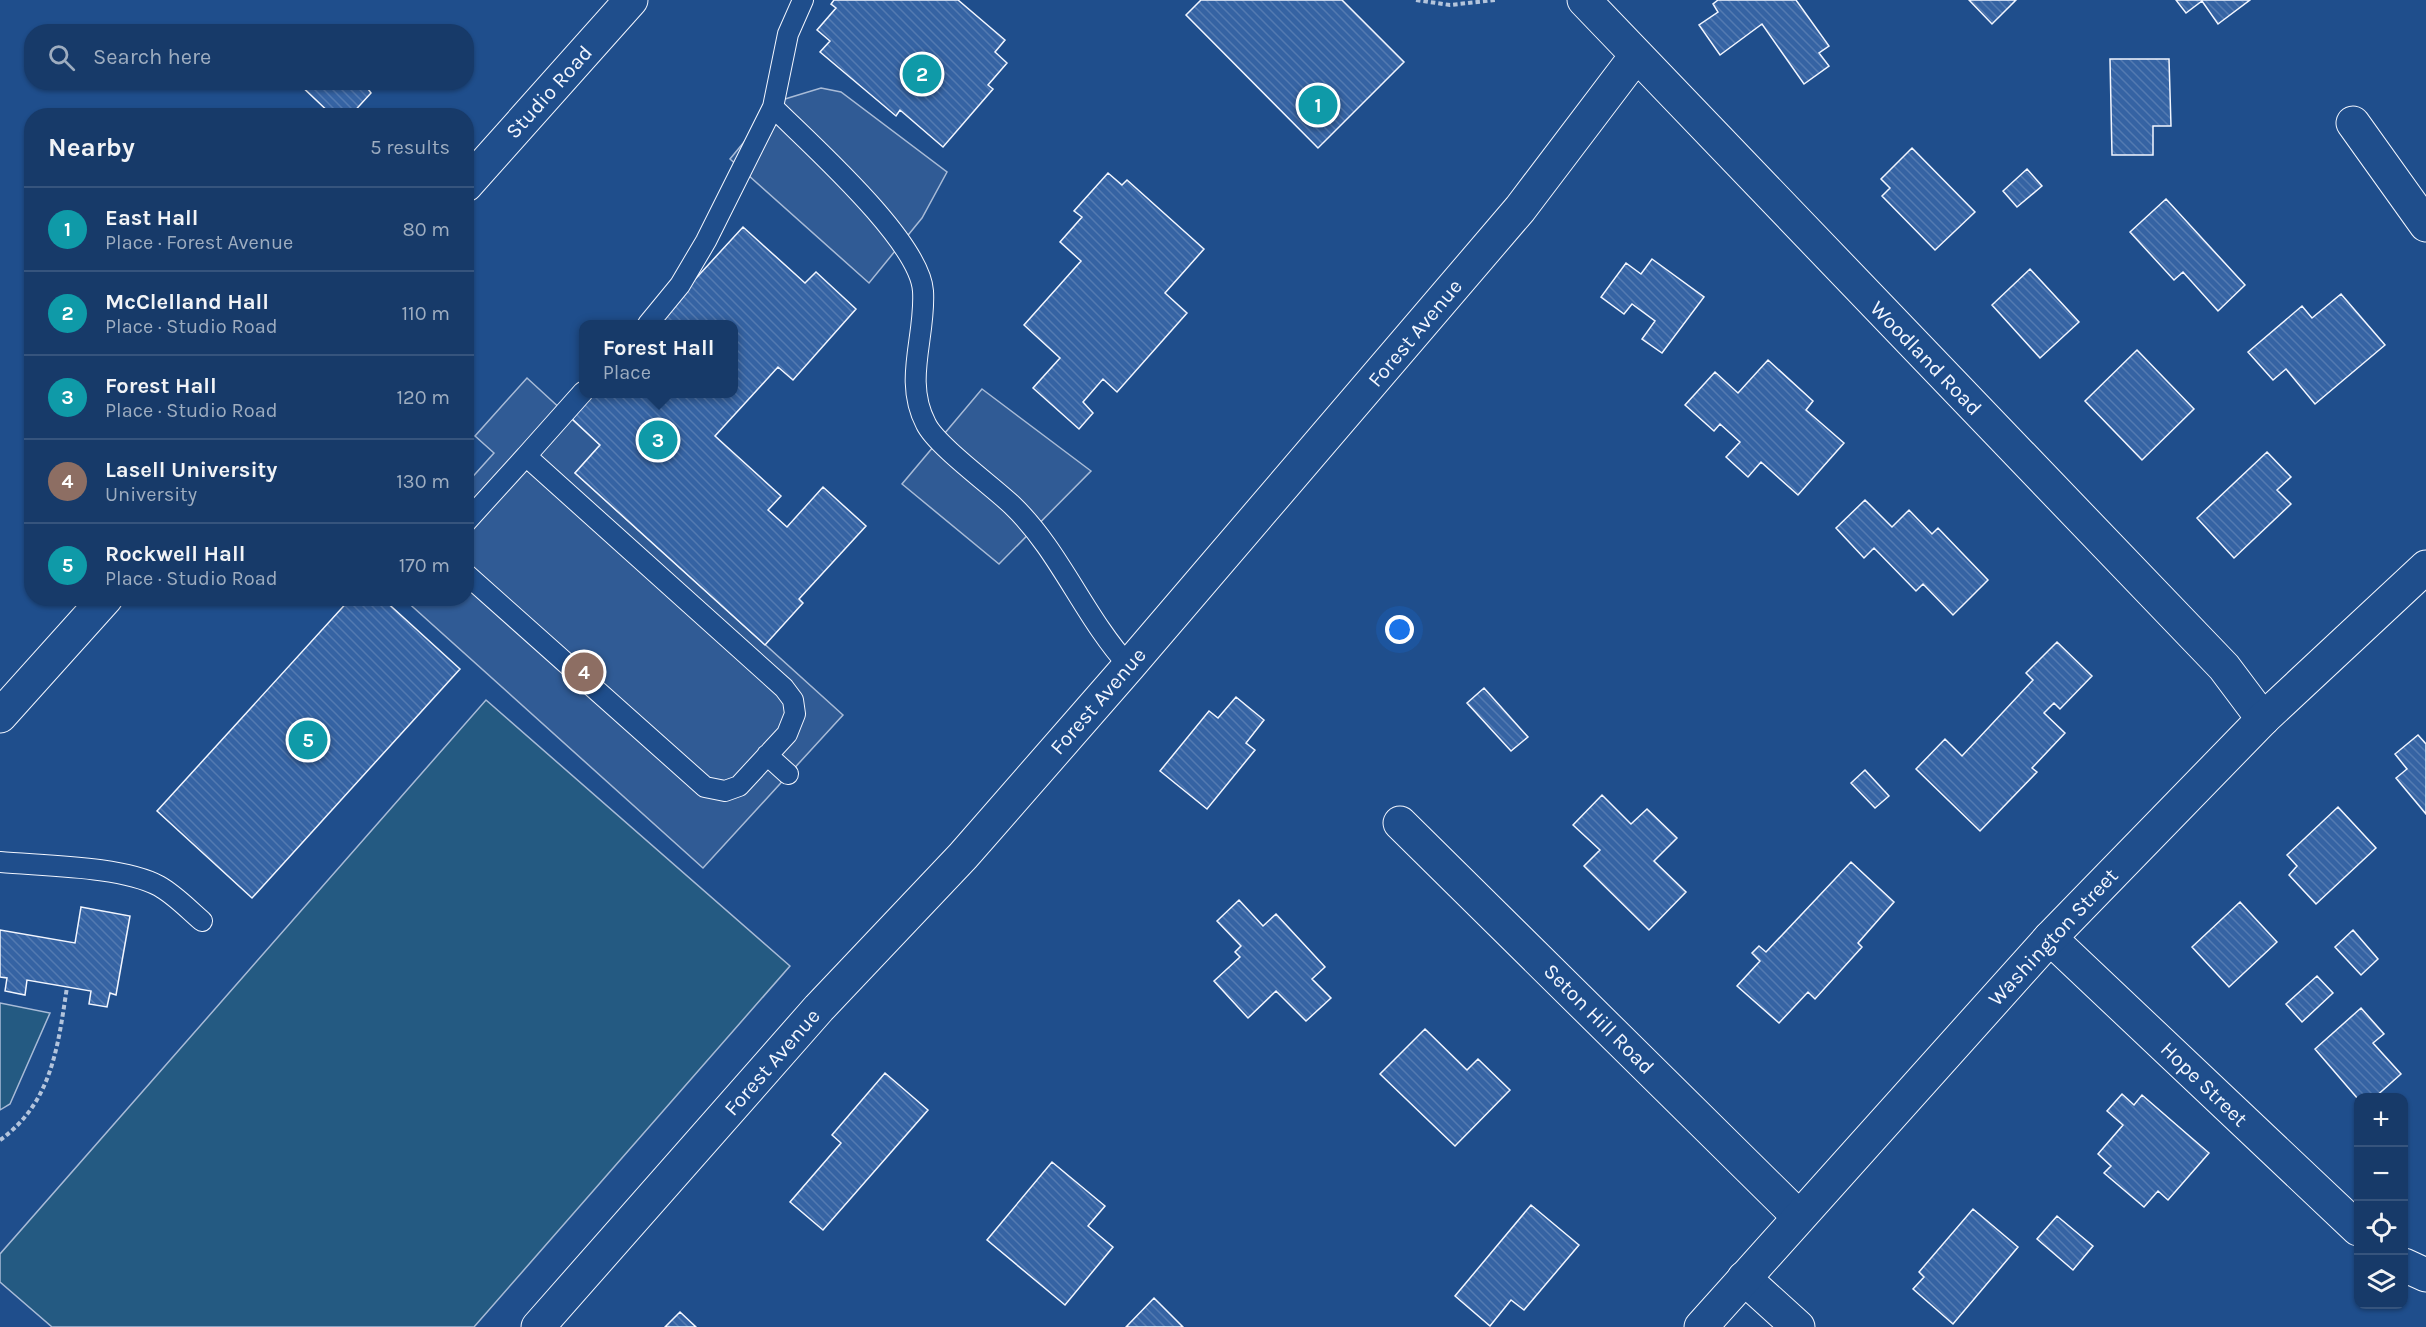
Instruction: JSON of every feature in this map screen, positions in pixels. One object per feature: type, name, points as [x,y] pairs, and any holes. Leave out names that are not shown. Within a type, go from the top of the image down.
[{"type":"street","name":"Studio Road","points":[[474,176],[632,0]]},
{"type":"street","name":"Woodland Road","points":[[1584,0],[1635,56],[2224,667],[2263,719]]},
{"type":"street","name":"Forest Avenue","points":[[538,1327],[819,1008],[970,848],[1129,666],[1520,209],[1635,56]]},
{"type":"street","points":[[2353,123],[2426,225]]},
{"type":"street","name":"Washington Street","points":[[1701,1327],[1798,1216],[2050,938],[2263,719],[2426,567]]},
{"type":"street","points":[[0,716],[99,606]]},
{"type":"street","name":"Seton Hill Road","points":[[1400,823],[1798,1216]]},
{"type":"street","name":"Hope Street","points":[[2050,938],[2354,1226]]},
{"type":"street","points":[[2408,1267],[2426,1275]]},
{"type":"street","points":[[1744,1278],[1798,1327]]},
{"type":"lane","points":[[651,320],[680,285],[706,242],[773,107],[788,34],[803,0]]},
{"type":"lane","points":[[773,107],[884,221],[901,242],[920,275],[923,302],[914,389],[927,427],[1032,526],[1104,635],[1129,666]]},
{"type":"lane","points":[[474,513],[579,396]]},
{"type":"lane","points":[[474,581],[705,787],[719,791],[733,789],[745,781],[787,734],[794,722],[793,700],[784,688],[526,456]]},
{"type":"lane","points":[[767,755],[788,774]]},
{"type":"lane","points":[[0,862],[115,873],[135,878],[157,885],[202,921]]},
{"type":"path","points":[[1416,0],[1450,5],[1496,0]]},
{"type":"path","points":[[0,1140],[21,1122],[46,1086],[57,1054],[66,987]]},
{"type":"shaded area","points":[[821,88],[841,92],[947,172],[922,218],[869,283],[730,159],[773,107],[785,99]]},
{"type":"shaded area","points":[[527,378],[600,445],[575,473],[843,715],[703,868],[412,606],[474,606],[474,475],[494,453],[475,436]]},
{"type":"shaded area","points":[[982,389],[1091,471],[999,564],[902,484]]},
{"type":"shaded area","points":[[486,700],[790,966],[474,1327],[52,1327],[0,1282],[0,1254]]},
{"type":"shaded area","points":[[0,1003],[50,1013],[10,1104],[0,1110]]},
{"type":"building","points":[[834,0],[958,0],[1005,40],[995,52],[1007,63],[988,85],[993,89],[943,147],[900,110],[896,116],[820,52],[830,41],[817,30],[836,8],[831,4]]},
{"type":"building","points":[[1201,0],[1342,0],[1404,62],[1318,148],[1186,15]]},
{"type":"building","points":[[1718,0],[1796,0],[1829,46],[1819,53],[1829,66],[1804,84],[1762,24],[1720,55],[1699,25],[1718,12],[1713,4]]},
{"type":"building","points":[[1969,0],[2016,0],[1992,24]]},
{"type":"building","points":[[2176,0],[2250,0],[2218,24],[2202,1],[2186,13]]},
{"type":"building","points":[[2110,59],[2169,59],[2171,126],[2153,126],[2153,155],[2112,155]]},
{"type":"building","points":[[305,90],[369,90],[371,93],[357,108],[325,108]]},
{"type":"building","points":[[1912,148],[1975,212],[1935,250],[1882,196],[1890,188],[1881,179]]},
{"type":"building","points":[[2027,169],[2042,186],[2017,207],[2003,191]]},
{"type":"building","points":[[1108,173],[1122,185],[1127,180],[1204,249],[1165,293],[1187,313],[1117,392],[1103,379],[1083,402],[1093,413],[1079,429],[1033,388],[1060,358],[1024,325],[1081,261],[1060,242],[1082,217],[1074,211]]},
{"type":"building","points":[[2166,199],[2245,285],[2218,311],[2183,272],[2174,280],[2130,232]]},
{"type":"building","points":[[743,227],[805,283],[816,272],[856,309],[793,380],[778,367],[715,436],[781,496],[768,510],[787,527],[823,487],[866,526],[799,599],[803,603],[765,645],[575,473],[600,445],[570,417],[587,398],[738,398],[738,320],[658,320]]},
{"type":"building","points":[[1652,259],[1704,297],[1662,353],[1642,339],[1655,321],[1632,304],[1624,314],[1601,297],[1626,263],[1641,274]]},
{"type":"building","points":[[2030,269],[2079,322],[2040,358],[1992,305]]},
{"type":"building","points":[[2341,294],[2385,345],[2315,404],[2286,369],[2273,380],[2248,352],[2302,306],[2312,318]]},
{"type":"building","points":[[2137,350],[2194,409],[2142,460],[2085,401]]},
{"type":"building","points":[[1768,360],[1813,401],[1806,410],[1844,443],[1798,495],[1761,462],[1748,477],[1726,457],[1740,442],[1720,424],[1714,431],[1685,405],[1715,372],[1738,393]]},
{"type":"building","points":[[2267,452],[2291,477],[2277,490],[2291,504],[2234,558],[2197,518]]},
{"type":"building","points":[[1865,500],[1892,527],[1909,510],[1932,534],[1938,528],[1988,580],[1953,615],[1923,584],[1916,591],[1874,548],[1864,558],[1836,528]]},
{"type":"building","points":[[344,606],[391,606],[460,669],[252,898],[157,811]]},
{"type":"building","points":[[2057,642],[2092,676],[2060,709],[2054,703],[2044,713],[2065,733],[2032,768],[2037,772],[1980,831],[1916,769],[1945,739],[1962,756],[2033,680],[2026,673]]},
{"type":"building","points":[[1484,688],[1528,737],[1511,751],[1467,703]]},
{"type":"building","points":[[1236,697],[1264,720],[1246,743],[1255,750],[1207,809],[1160,771],[1209,711],[1218,718]]},
{"type":"building","points":[[2418,735],[2426,744],[2426,814],[2396,778],[2407,769],[2395,754]]},
{"type":"building","points":[[1865,770],[1889,796],[1875,808],[1851,783]]},
{"type":"building","points":[[1602,795],[1631,824],[1647,809],[1677,838],[1654,861],[1686,892],[1649,930],[1584,866],[1600,850],[1573,825]]},
{"type":"building","points":[[2338,807],[2376,848],[2316,904],[2289,875],[2297,866],[2287,855]]},
{"type":"building","points":[[1851,862],[1894,902],[1858,943],[1862,947],[1815,999],[1808,992],[1779,1023],[1737,986],[1760,961],[1752,953],[1759,946],[1766,952]]},
{"type":"building","points":[[1239,900],[1263,926],[1276,914],[1325,967],[1312,979],[1331,998],[1306,1021],[1276,991],[1248,1018],[1214,981],[1240,957],[1235,952],[1241,946],[1217,921]]},
{"type":"building","points":[[2240,902],[2277,942],[2229,987],[2192,947]]},
{"type":"building","points":[[81,907],[130,916],[116,995],[110,993],[107,1007],[89,1004],[91,991],[27,980],[25,995],[5,991],[7,978],[0,977],[0,930],[75,943]]},
{"type":"building","points":[[2353,930],[2378,959],[2361,975],[2335,947]]},
{"type":"building","points":[[2317,976],[2333,993],[2302,1022],[2286,1004]]},
{"type":"building","points":[[2361,1008],[2384,1034],[2373,1043],[2401,1074],[2380,1093],[2354,1094],[2315,1049]]},
{"type":"building","points":[[1425,1029],[1467,1070],[1478,1059],[1510,1090],[1455,1146],[1380,1074]]},
{"type":"building","points":[[885,1073],[928,1110],[823,1230],[790,1202],[841,1143],[832,1135]]},
{"type":"building","points":[[2122,1094],[2134,1105],[2142,1095],[2209,1153],[2168,1200],[2158,1191],[2144,1207],[2104,1173],[2111,1166],[2098,1154],[2123,1125],[2107,1111]]},
{"type":"building","points":[[1052,1162],[1105,1206],[1088,1226],[1113,1247],[1065,1305],[987,1240]]},
{"type":"building","points":[[1531,1205],[1579,1245],[1524,1310],[1511,1300],[1490,1326],[1455,1296]]},
{"type":"building","points":[[1973,1209],[2018,1247],[1953,1324],[1913,1289],[1924,1277],[1919,1272]]},
{"type":"building","points":[[2057,1216],[2093,1246],[2073,1270],[2037,1239]]},
{"type":"building","points":[[1154,1298],[1183,1327],[1126,1327]]},
{"type":"building","points":[[680,1312],[696,1327],[665,1327]]},
{"type":"place","name":"McClelland Hall","points":[[922,74]]},
{"type":"place","name":"East Hall","points":[[1318,105]]},
{"type":"place","name":"Forest Hall","points":[[658,440]]},
{"type":"place","name":"Lasell University","points":[[584,672]]},
{"type":"place","name":"Rockwell Hall","points":[[308,740]]}]
